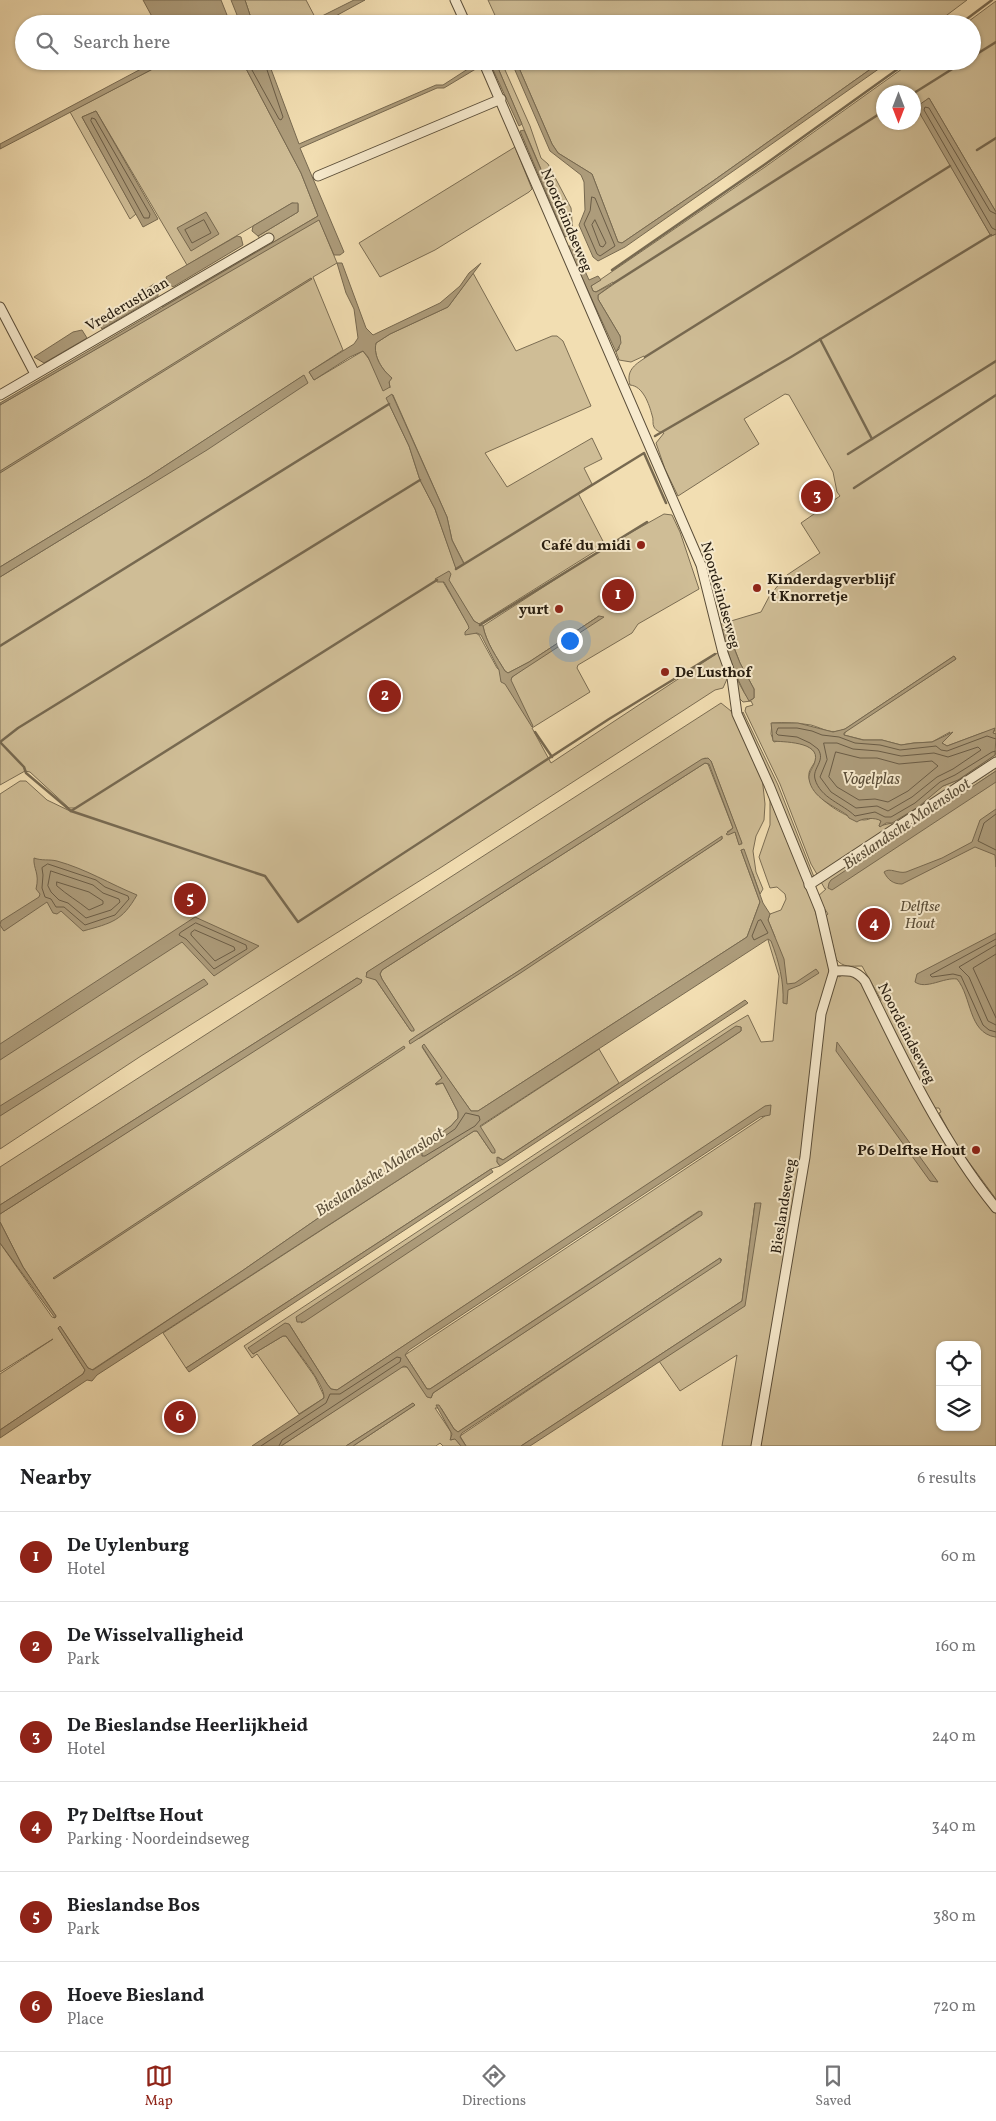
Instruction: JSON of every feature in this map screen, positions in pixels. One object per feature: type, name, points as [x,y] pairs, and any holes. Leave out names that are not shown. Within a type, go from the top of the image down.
[{"type":"street","points":[[455,0],[462,15]]},
{"type":"street","name":"Noordeindseweg","points":[[487,70],[701,565],[723,653],[732,678],[739,720],[769,785],[823,918],[834,971],[852,970],[859,974],[865,982],[933,1114],[977,1184],[996,1208]]},
{"type":"street","points":[[318,176],[501,99]]},
{"type":"street","name":"Vrederustlaan","points":[[0,395],[269,238]]},
{"type":"street","points":[[0,307],[35,374]]},
{"type":"street","points":[[808,885],[996,762]]},
{"type":"street","name":"Bieslandseweg","points":[[756,1446],[805,1156],[821,1014],[834,971]]},
{"type":"green space","points":[[245,0],[306,0],[314,15],[250,15]]},
{"type":"green space","points":[[488,0],[967,0],[947,15],[495,15]]},
{"type":"green space","points":[[996,1],[996,212],[929,98],[921,104],[921,85],[879,85],[900,70],[981,70],[981,15],[977,15]]},
{"type":"green space","points":[[151,70],[247,70],[301,173],[318,216],[163,307],[161,303],[260,239],[258,236],[298,212],[298,204],[292,203],[187,265],[96,111],[82,117],[136,214],[130,219],[70,112]]},
{"type":"green space","points":[[499,70],[505,70],[530,126],[541,158],[548,164],[571,208],[573,234],[569,235]]},
{"type":"green space","points":[[520,70],[869,70],[622,243],[618,242],[592,174],[558,153],[552,144]]},
{"type":"green space","points":[[876,88],[876,130],[921,130],[921,114],[991,236],[996,234],[996,734],[993,733],[995,730],[982,733],[947,746],[942,743],[950,732],[932,742],[901,745],[882,740],[864,740],[844,735],[846,731],[956,659],[954,656],[845,729],[831,731],[806,724],[772,723],[771,734],[774,742],[797,742],[809,747],[813,751],[816,757],[809,773],[810,781],[820,797],[847,816],[865,820],[875,817],[881,821],[879,826],[892,823],[943,786],[958,780],[995,755],[996,752],[996,760],[818,876],[811,864],[780,784],[745,711],[746,707],[753,705],[751,701],[743,702],[738,697],[720,629],[722,629],[721,624],[761,612],[770,595],[787,575],[820,553],[801,523],[840,496],[837,492],[833,472],[789,395],[785,394],[744,419],[759,444],[678,496],[665,469],[656,443],[664,433],[654,427],[653,417],[645,396],[635,386],[630,385],[630,372],[637,363],[645,358],[644,356],[631,362],[619,360],[616,352],[619,349],[620,336],[598,299],[598,295],[614,284],[613,282],[596,292],[593,291],[591,286],[765,167]],"holes":[[[727,629],[740,663],[754,689],[754,698],[750,701],[740,685],[729,658],[723,630]]]},
{"type":"green space","points":[[515,147],[532,189],[529,192],[435,250],[380,277],[359,243]]},
{"type":"green space","points":[[319,219],[337,263],[313,277],[343,350],[309,372],[314,380],[363,351],[390,388],[389,381],[392,378],[379,362],[375,348],[376,343],[390,334],[448,307],[473,273],[516,351],[552,336],[557,336],[563,341],[591,406],[485,453],[507,487],[592,438],[602,459],[584,468],[592,484],[578,493],[605,545],[479,624],[474,621],[446,578],[442,580],[472,631],[479,635],[497,668],[511,680],[512,677],[599,616],[529,662],[508,673],[492,650],[483,626],[607,546],[664,514],[672,515],[680,532],[699,589],[638,624],[632,633],[578,665],[577,668],[590,692],[532,728],[551,763],[719,652],[727,679],[723,688],[715,690],[440,868],[141,1056],[0,1149],[0,794],[20,781],[26,781],[47,800],[70,811],[75,808],[69,808],[30,772],[25,771],[0,785],[0,577],[114,507],[303,376],[148,477],[0,567],[0,405]],"holes":[[[393,395],[447,517],[452,540],[464,563],[456,568],[435,509],[420,480],[409,446],[389,404]]]},
{"type":"green space","points":[[721,703],[731,711],[762,777],[765,804],[764,820],[756,836],[753,851],[756,872],[763,889],[760,894],[753,874],[741,850],[760,902],[747,937],[478,1111],[471,1111],[424,1045],[422,1047],[442,1078],[436,1085],[443,1083],[458,1112],[458,1118],[451,1126],[242,1271],[92,1370],[88,1368],[60,1326],[58,1328],[85,1370],[83,1374],[0,1430],[0,1374],[53,1339],[0,1372],[0,1243],[52,1317],[55,1318],[56,1316],[23,1267],[0,1222],[0,1214],[362,981],[357,978],[0,1205],[0,1167]],"holes":[[[705,758],[711,761],[742,844],[739,844],[735,832],[727,832],[733,828],[708,764],[705,763],[382,970],[380,974],[382,979],[414,1030],[411,1031],[376,980],[366,973]],[[722,837],[722,839],[420,1038],[409,1041]]]},
{"type":"green space","points":[[743,712],[778,785],[814,877],[810,876],[741,715]]},
{"type":"green space","name":"Delftse Hout","points":[[996,768],[996,771],[829,883],[996,776],[996,1199],[957,1146],[939,1113],[941,1112],[939,1108],[933,1108],[879,1004],[881,1000],[862,966],[844,965],[836,959],[826,916],[828,914],[817,897],[826,889],[821,882]]},
{"type":"green space","points":[[770,800],[812,900],[825,953],[839,977],[842,975],[854,976],[862,981],[978,1190],[996,1214],[996,1446],[722,1446],[737,1355],[680,1391],[659,1361],[744,1306],[755,1203],[742,1301],[521,1446],[466,1446],[460,1436],[722,1260],[720,1258],[458,1432],[454,1429],[441,1408],[435,1408],[451,1432],[451,1440],[455,1438],[461,1446],[443,1446],[440,1443],[436,1446],[353,1446],[415,1405],[413,1403],[346,1446],[281,1446],[401,1367],[407,1367],[431,1398],[433,1393],[701,1215],[699,1211],[430,1389],[427,1389],[405,1355],[765,1116],[766,1106],[337,1390],[331,1389],[327,1384],[289,1324],[253,1354],[286,1336],[315,1377],[324,1396],[324,1398],[299,1414],[257,1354],[252,1358],[244,1346],[748,1015],[761,1042],[773,1041],[779,976],[768,940],[775,937],[768,920],[770,914],[781,910],[786,899],[785,894],[777,887],[770,888],[759,857],[770,825]],"holes":[[[741,1027],[741,1031],[301,1323]]]},
{"type":"green space","points":[[599,1049],[619,1083],[503,1160],[498,1157],[497,1162],[500,1166],[491,1169],[186,1368],[163,1333],[474,1131],[477,1131],[492,1153],[480,1127]]},
{"type":"water","points":[[143,0],[221,0],[227,15],[151,15]]},
{"type":"water","points":[[231,0],[245,0],[250,15],[237,15]]},
{"type":"water","points":[[354,0],[365,0],[338,15],[324,15]]},
{"type":"water","points":[[139,70],[151,70],[0,149],[0,144]]},
{"type":"water","points":[[247,70],[271,70],[299,144],[436,85],[443,85],[466,70],[474,70],[444,88],[437,88],[300,148],[344,252],[340,255],[334,255],[319,220],[0,405],[0,403],[318,216],[301,173]]},
{"type":"water","points":[[493,70],[499,70],[522,124],[519,126]]},
{"type":"water","points":[[515,70],[520,70],[552,144],[558,153],[592,174],[618,242],[622,243],[869,70],[877,70],[625,247],[598,261],[593,257],[579,225],[585,210],[584,182],[581,175],[550,151]]},
{"type":"water","points":[[929,98],[996,212],[996,234],[991,236],[921,116],[921,104]]},
{"type":"water","points":[[96,111],[158,219],[143,227],[82,117]]},
{"type":"water","points":[[524,130],[569,235],[565,237],[520,131]]},
{"type":"water","points":[[292,203],[298,203],[298,212],[258,236],[252,231],[253,226]]},
{"type":"water","points":[[206,212],[219,234],[191,251],[177,228]]},
{"type":"water","points":[[237,236],[241,237],[243,245],[173,287],[168,283],[166,277]]},
{"type":"water","points":[[573,244],[589,280],[598,276],[601,280],[591,286],[593,291],[596,292],[614,283],[598,295],[598,299],[620,336],[621,343],[616,352],[568,247]]},
{"type":"water","points":[[337,263],[342,263],[366,328],[373,335],[440,303],[460,286],[469,273],[481,263],[448,307],[390,334],[376,343],[375,348],[379,362],[392,378],[389,382],[390,387],[383,391],[368,357],[363,351],[314,380],[309,372],[354,344],[358,338],[354,309],[346,293]]},
{"type":"water","points":[[312,279],[0,473],[0,471]]},
{"type":"water","points":[[154,284],[158,287],[158,296],[102,329],[96,320]]},
{"type":"water","points":[[82,330],[87,338],[44,363],[34,357],[73,332]]},
{"type":"water","points":[[304,375],[308,383],[207,450],[0,577],[0,567],[148,477]]},
{"type":"water","points":[[392,394],[447,517],[452,540],[464,564],[456,569],[435,509],[420,480],[409,446],[386,398]]},
{"type":"water","points":[[449,571],[451,574],[449,580],[474,621],[483,626],[492,650],[508,673],[529,662],[599,616],[604,617],[512,677],[511,680],[532,727],[505,684],[501,682],[499,670],[481,635],[477,633],[465,635],[469,628],[468,625],[444,582],[437,582],[435,579]]},
{"type":"water","points":[[726,628],[740,663],[754,689],[754,698],[749,701],[740,684],[730,657],[722,630]]},
{"type":"water","name":"Vogelplas","points":[[954,656],[956,659],[844,733],[844,735],[863,740],[882,740],[901,745],[932,742],[953,732],[942,743],[947,746],[995,728],[993,733],[996,734],[995,755],[958,780],[943,786],[918,807],[892,823],[886,823],[880,827],[881,821],[879,820],[865,819],[857,822],[830,805],[811,786],[809,776],[815,754],[812,750],[806,746],[791,742],[773,741],[771,723],[798,723],[833,732],[845,729]]},
{"type":"water","points":[[708,758],[711,761],[742,843],[739,845],[735,832],[726,834],[733,828],[709,764],[705,763],[382,970],[380,974],[382,979],[414,1031],[411,1031],[376,980],[366,977],[367,972],[702,759]]},
{"type":"water","points":[[996,771],[996,782],[832,890],[828,888],[831,880]]},
{"type":"water","points":[[996,809],[996,867],[995,855],[975,847],[902,884],[893,882],[884,872],[889,870],[906,872],[942,858],[972,842],[980,820]]},
{"type":"water","points":[[722,836],[722,839],[410,1044],[409,1041],[416,1036],[517,972]]},
{"type":"water","points":[[744,849],[763,903],[770,914],[768,920],[784,959],[787,984],[795,983],[816,969],[819,973],[788,990],[787,1004],[783,1003],[783,987],[780,972],[771,941],[768,939],[480,1126],[495,1153],[492,1153],[477,1131],[474,1131],[97,1375],[92,1381],[87,1380],[0,1438],[0,1430],[83,1374],[85,1370],[58,1328],[60,1326],[88,1368],[93,1370],[242,1271],[451,1126],[458,1118],[458,1112],[443,1083],[435,1084],[442,1078],[422,1046],[424,1044],[471,1111],[478,1111],[747,937],[760,902],[741,850]]},
{"type":"water","points":[[34,858],[54,860],[68,864],[137,895],[121,916],[102,926],[83,931],[61,911],[57,914],[53,913],[47,902],[4,931],[0,925],[1,921],[39,897],[40,894],[36,889],[37,875]]},
{"type":"water","points":[[195,917],[259,946],[214,976],[182,942],[0,1060],[0,1044]]},
{"type":"water","points":[[996,933],[995,1037],[986,1034],[975,1021],[962,986],[957,979],[924,985],[915,982],[917,974]]},
{"type":"water","points":[[357,978],[362,980],[361,983],[0,1214],[0,1205]]},
{"type":"water","points":[[204,979],[208,984],[0,1116],[0,1106]]},
{"type":"water","points":[[745,1000],[748,1003],[500,1166],[497,1162],[497,1157],[503,1160]]},
{"type":"water","points":[[736,1026],[741,1027],[741,1031],[304,1322],[297,1322],[296,1317]]},
{"type":"water","points":[[837,1042],[938,1182],[930,1181],[836,1051]]},
{"type":"water","points":[[404,1046],[405,1048],[53,1278]]},
{"type":"water","points":[[771,1105],[770,1115],[760,1117],[409,1350],[405,1355],[427,1389],[430,1389],[700,1211],[702,1212],[702,1215],[433,1393],[431,1398],[427,1397],[407,1367],[404,1366],[281,1446],[252,1446],[324,1398],[320,1384],[286,1336],[253,1354],[248,1348],[285,1323],[289,1324],[327,1384],[331,1389],[337,1390],[765,1106]]},
{"type":"water","points":[[491,1169],[493,1172],[189,1372],[186,1368]]},
{"type":"water","points":[[755,1203],[761,1203],[745,1306],[530,1446],[521,1446],[742,1301]]},
{"type":"water","points":[[0,1222],[23,1267],[56,1316],[55,1318],[0,1243]]},
{"type":"water","points":[[720,1258],[721,1262],[462,1433],[460,1437],[466,1446],[461,1446],[455,1439],[450,1440],[452,1434],[436,1405],[439,1405],[454,1429],[458,1432]]},
{"type":"water","points":[[413,1403],[415,1405],[353,1446],[346,1446]]},
{"type":"waterway","points":[[972,15],[992,0]]},
{"type":"waterway","points":[[981,51],[996,42]]},
{"type":"waterway","points":[[612,270],[764,165],[896,70]]},
{"type":"waterway","points":[[921,89],[951,70]]},
{"type":"waterway","points":[[614,283],[876,116]]},
{"type":"waterway","points":[[977,150],[996,138]]},
{"type":"waterway","points":[[645,357],[950,166]]},
{"type":"waterway","points":[[655,436],[791,357],[991,235]]},
{"type":"waterway","points":[[820,339],[872,439]]},
{"type":"waterway","points":[[848,454],[996,361]]},
{"type":"waterway","points":[[854,488],[996,395]]},
{"type":"waterway","points":[[0,646],[389,404]]},
{"type":"waterway","points":[[456,569],[644,453],[666,503]]},
{"type":"waterway","points":[[420,480],[18,728],[0,742],[24,767],[26,773],[71,811],[265,876],[298,922],[609,719],[715,654]]},
{"type":"waterway","points":[[480,625],[647,522]]},
{"type":"waterway","points":[[71,811],[437,580]]},
{"type":"waterway","points":[[535,732],[552,757]]},
{"type":"place","name":"De Bieslandse Heerlijkheid","points":[[817,496]]},
{"type":"place","name":"Café du midi","points":[[641,545]]},
{"type":"place","name":"Kinderdagverblijf 't Knorretje","points":[[757,588]]},
{"type":"place","name":"De Uylenburg","points":[[618,595]]},
{"type":"place","name":"yurt","points":[[559,609]]},
{"type":"place","name":"De Lusthof","points":[[665,672]]},
{"type":"place","name":"De Wisselvalligheid","points":[[385,696]]},
{"type":"place","name":"Bieslandse Bos","points":[[190,899]]},
{"type":"place","name":"P7 Delftse Hout","points":[[874,924]]},
{"type":"place","name":"P6 Delftse Hout","points":[[976,1150]]},
{"type":"place","name":"Hoeve Biesland","points":[[180,1417]]},
{"type":"water label","name":"Bieslandsche Molensloot","points":[[906,823]]},
{"type":"water label","name":"Bieslandsche Molensloot","points":[[379,1171]]}]
